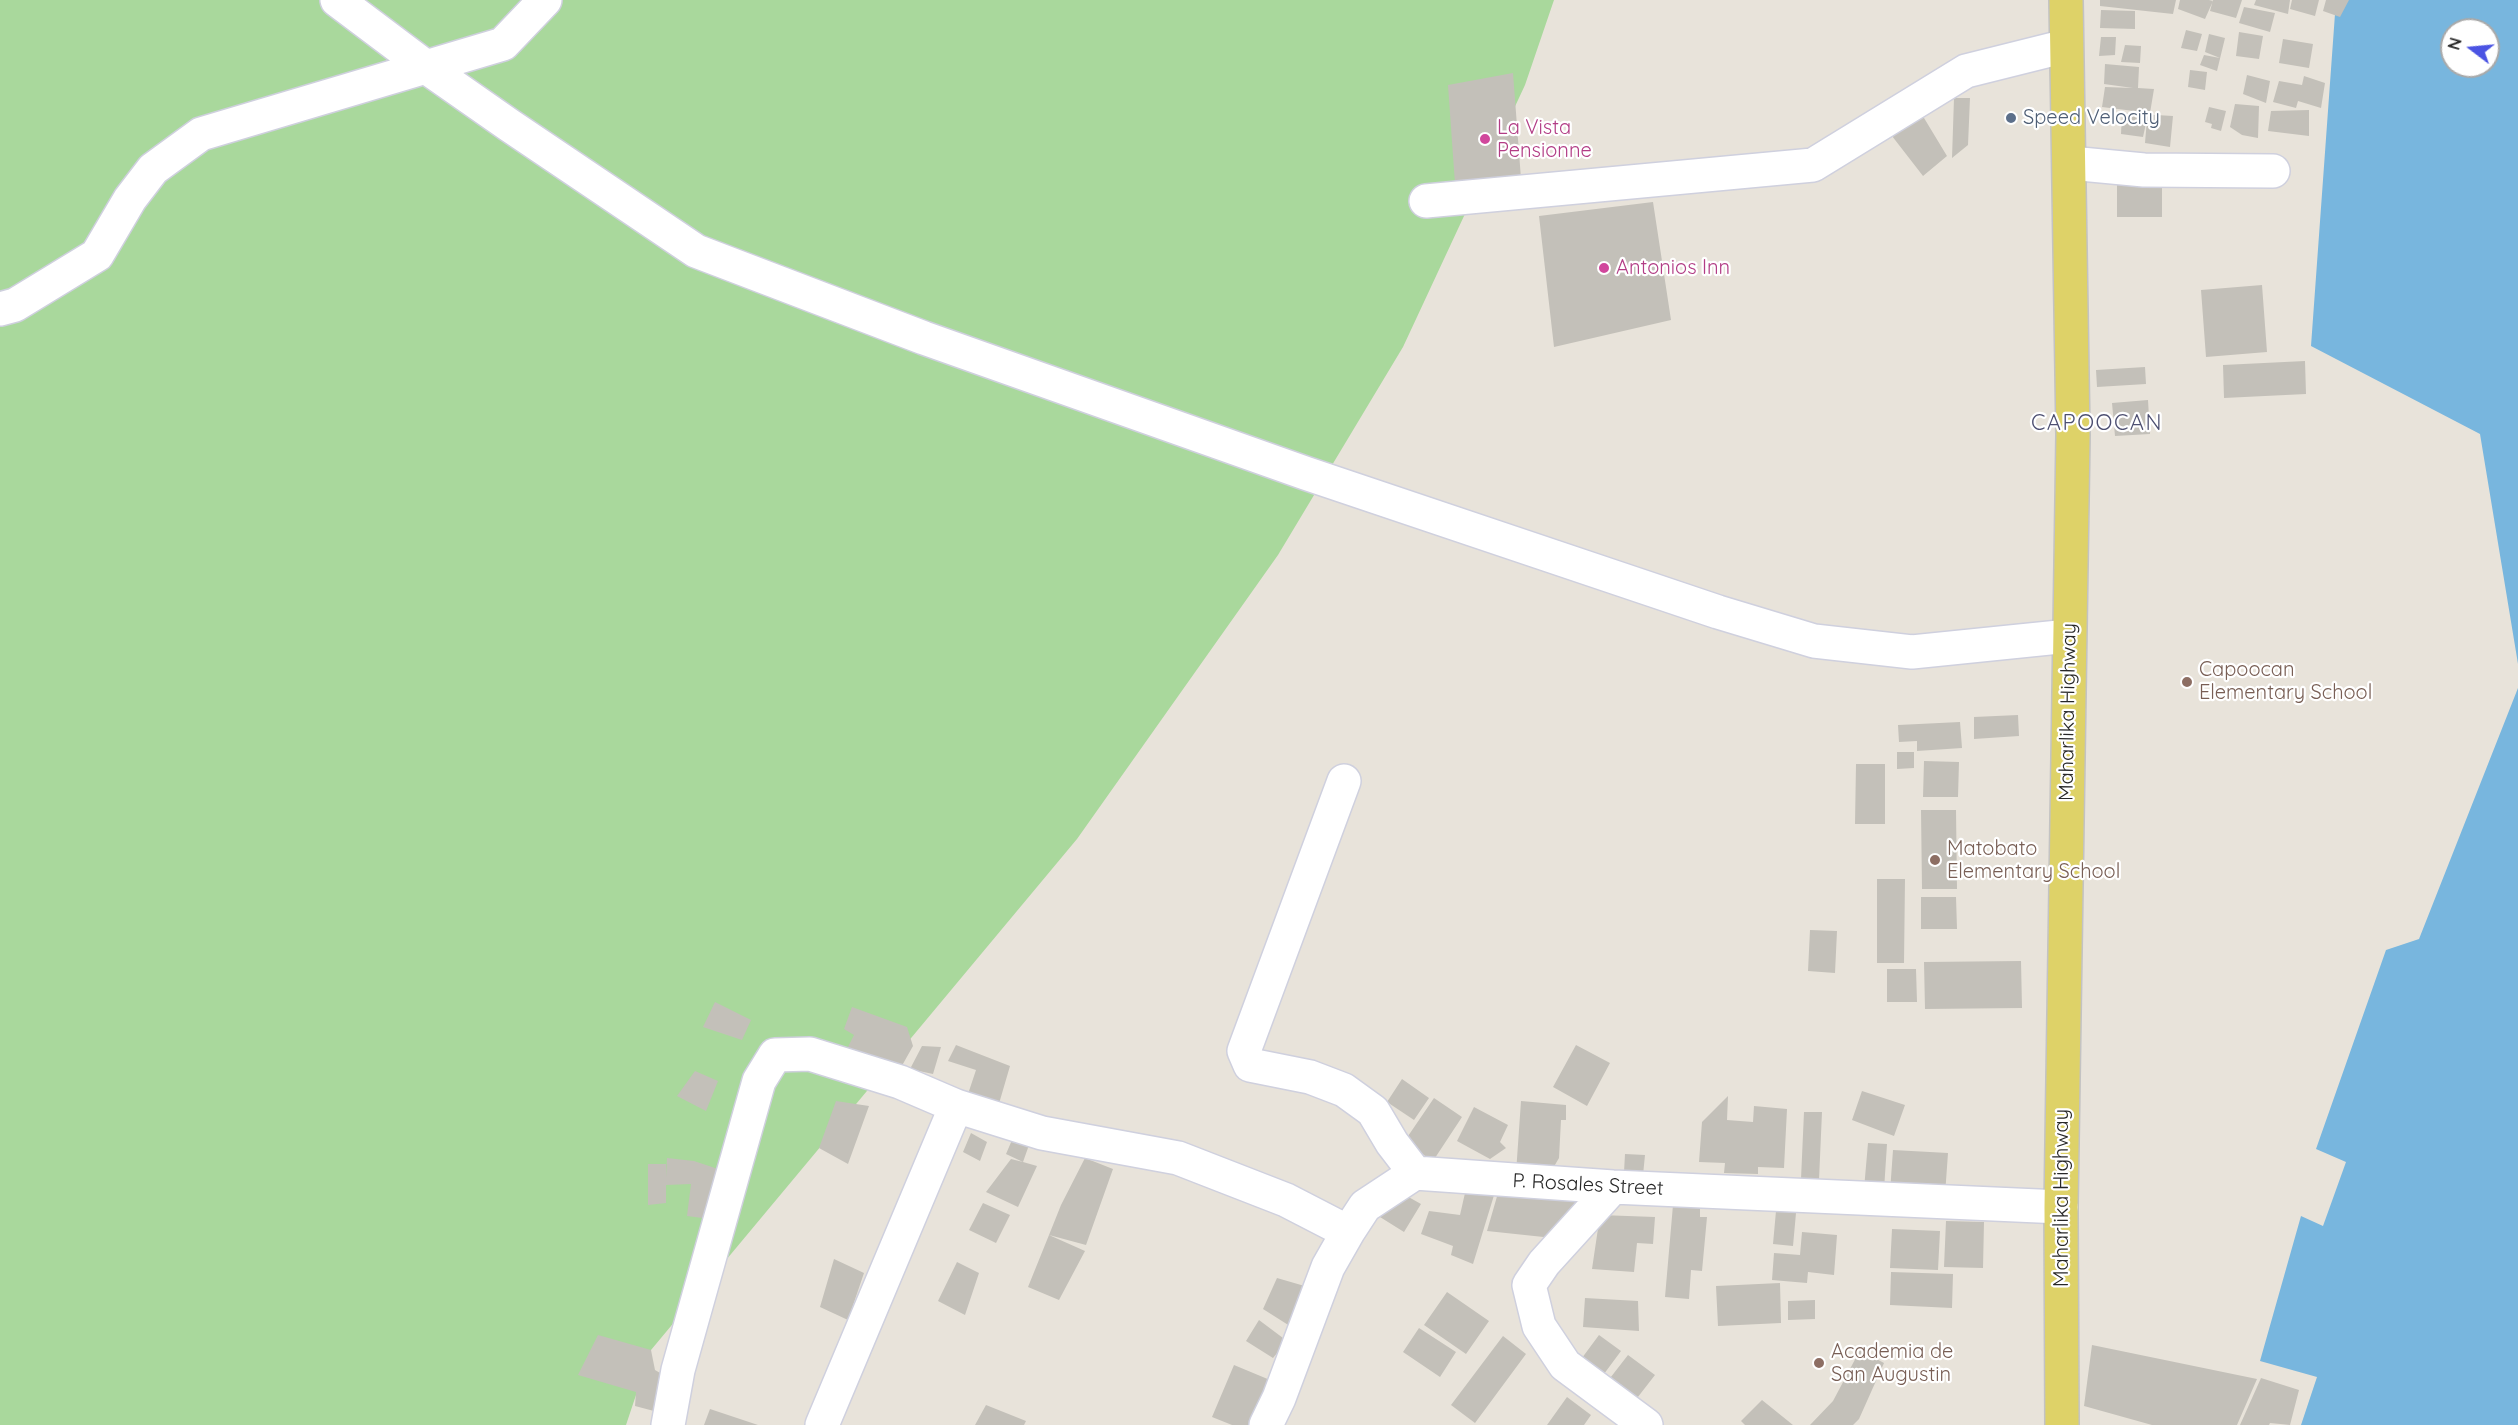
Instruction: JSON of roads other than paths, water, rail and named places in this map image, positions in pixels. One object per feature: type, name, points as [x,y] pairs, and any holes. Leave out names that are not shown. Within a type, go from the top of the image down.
[{"type":"main road","name":"Maharlika Highway","points":[[2062,1425],[2061,1207],[2073,435],[2066,0]]},
{"type":"street","points":[[337,0],[426,67],[696,251],[924,339],[1236,449],[1718,612],[1814,641],[1912,652],[2069,636]]},
{"type":"street","points":[[0,309],[15,305],[98,255],[130,199],[153,169],[201,134],[503,44],[545,0]]},
{"type":"street","points":[[1426,201],[1813,165],[1966,71],[2066,46]]},
{"type":"street","points":[[2070,163],[2144,170],[2273,171]]},
{"type":"street","points":[[1266,1425],[1279,1398],[1328,1268],[1348,1232],[1365,1206],[1415,1173],[1392,1143],[1373,1111],[1344,1090],[1310,1077],[1250,1065],[1244,1051],[1344,781]]},
{"type":"street","points":[[668,1425],[678,1370],[759,1081],[775,1054],[810,1054],[900,1082],[956,1106],[1042,1133],[1178,1158],[1275,1196],[1348,1232]]},
{"type":"street","points":[[822,1425],[956,1106]]},
{"type":"street","name":"P. Rosales Street","points":[[1415,1173],[1613,1187],[2061,1207]]},
{"type":"street","points":[[1613,1187],[1544,1263],[1529,1285],[1539,1326],[1565,1365],[1646,1425]]},
{"type":"water","points":[[2336,0],[2518,0],[2518,664],[2480,434],[2311,346]]},
{"type":"water","points":[[2518,688],[2518,1425],[2301,1425],[2317,1377],[2260,1361],[2301,1216],[2323,1226],[2346,1162],[2316,1149],[2386,950],[2419,939]]},
{"type":"place","name":"Speed Velocity","points":[[2011,118]]},
{"type":"place","name":"La Vista Pensionne","points":[[1485,139]]},
{"type":"place","name":"Antonios Inn","points":[[1604,268]]},
{"type":"place","name":"Capoocan Elementary School","points":[[2187,682]]},
{"type":"place","name":"Matobato Elementary School","points":[[1935,860]]},
{"type":"place","name":"Academia de San Augustin","points":[[1819,1363]]},
{"type":"district","name":"CAPOOCAN","points":[[2097,423]]}]
